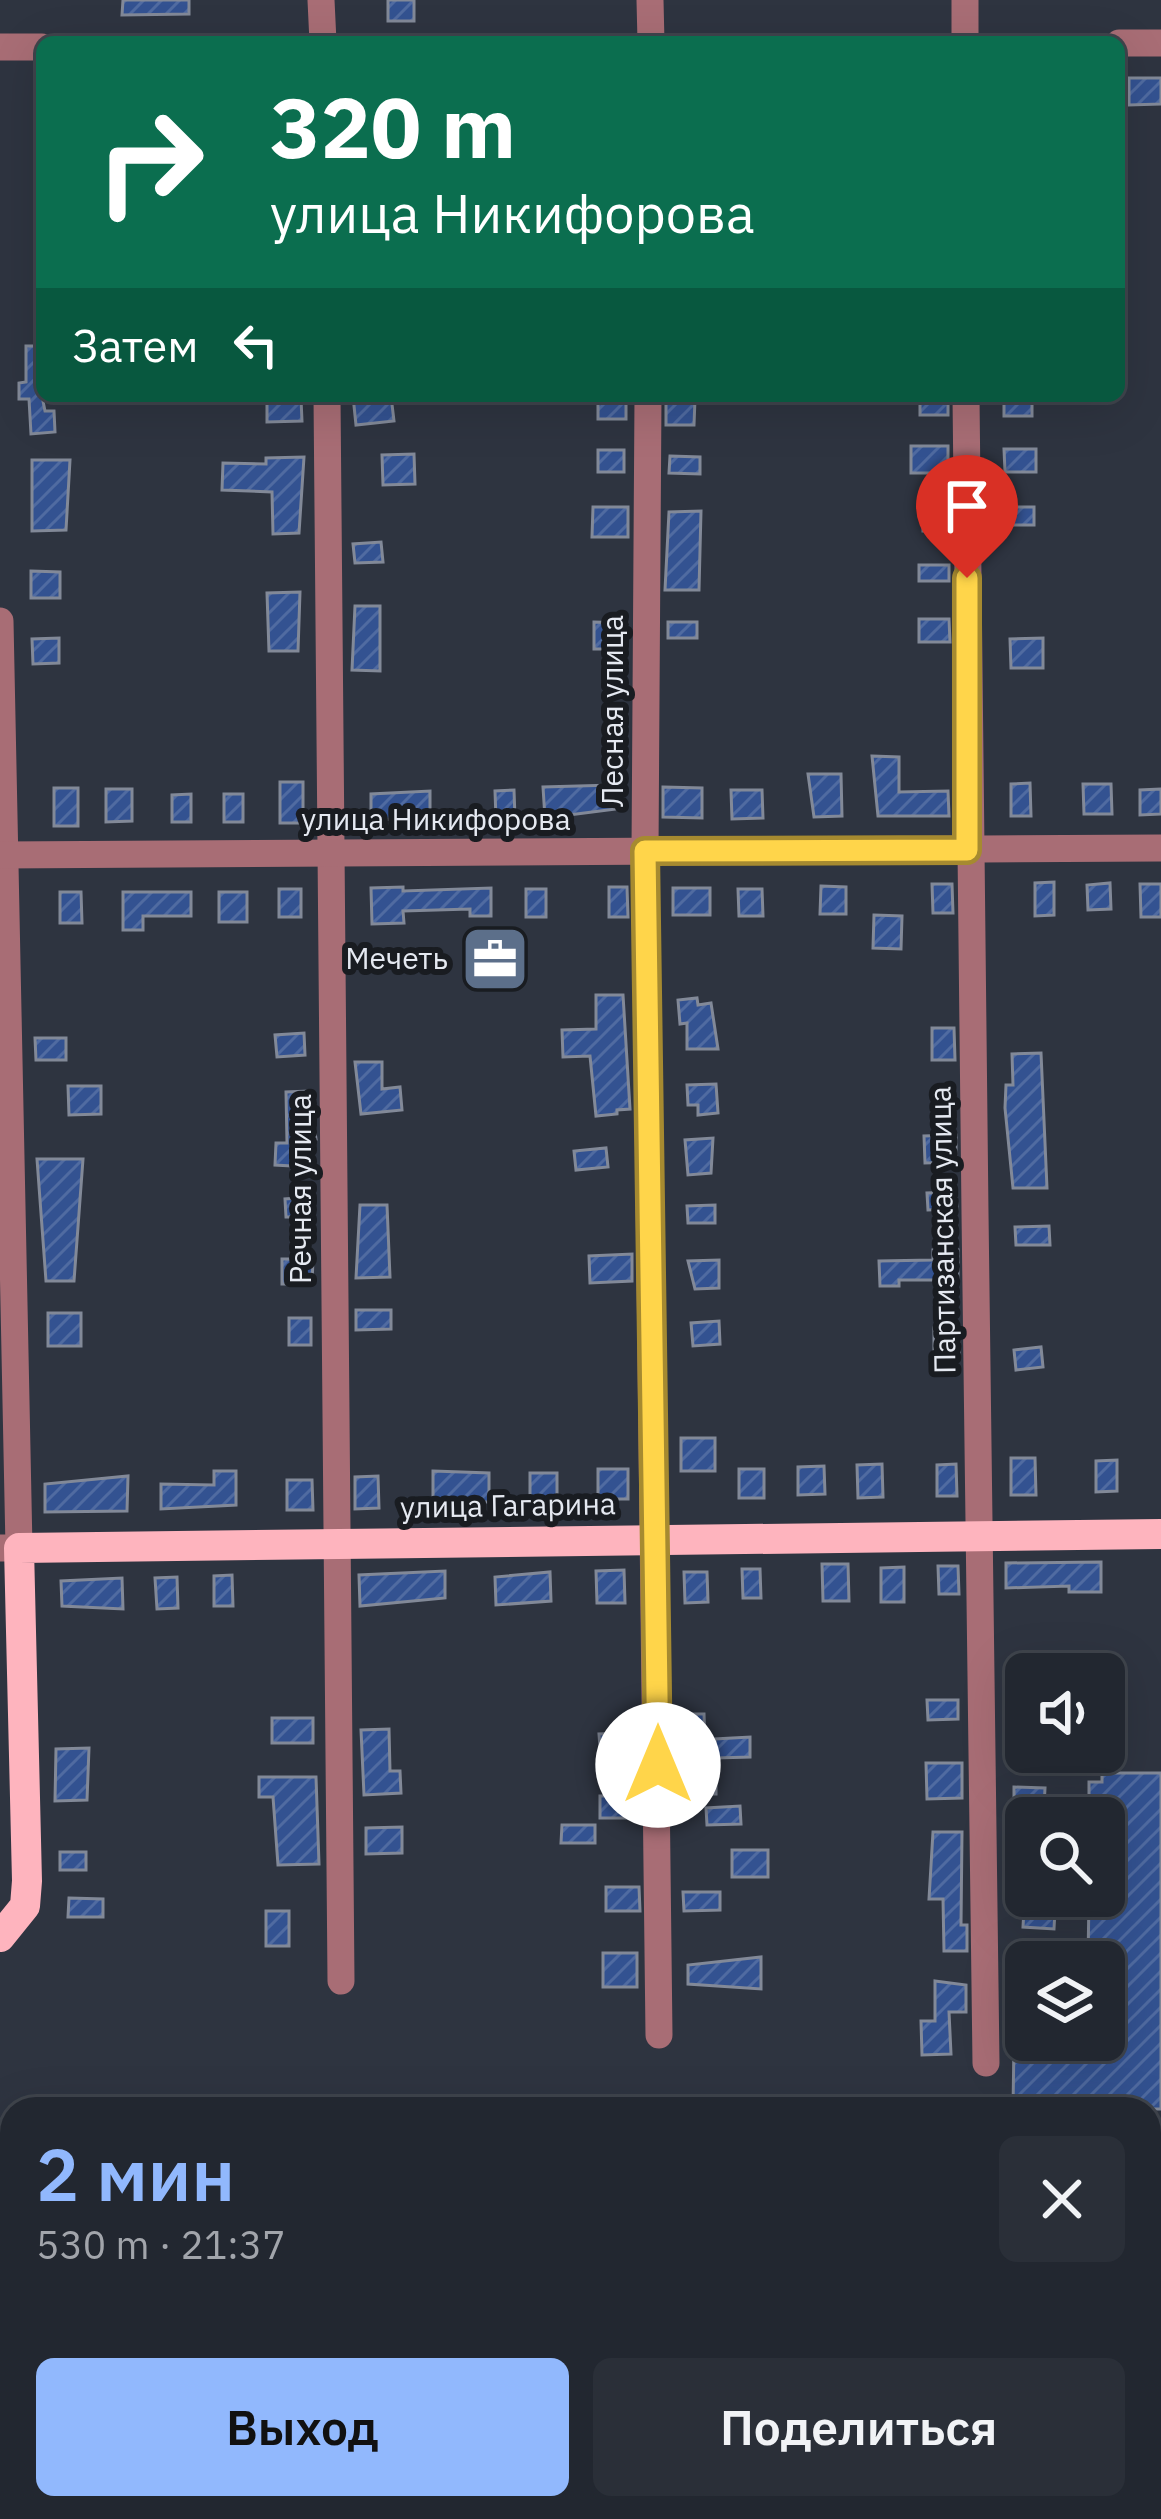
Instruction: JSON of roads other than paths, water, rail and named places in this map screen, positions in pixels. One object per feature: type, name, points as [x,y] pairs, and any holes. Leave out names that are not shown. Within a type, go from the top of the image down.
[{"type":"main road","name":"улица Гагарина","points":[[9,1548],[1161,1534]]},
{"type":"main road","points":[[0,1936],[25,1906],[27,1881],[9,1548]]},
{"type":"street","points":[[321,0],[323,36]]},
{"type":"street","points":[[650,0],[651,36]]},
{"type":"street","points":[[965,0],[965,36]]},
{"type":"street","points":[[1125,43],[1161,43]]},
{"type":"street","points":[[0,47],[36,47]]},
{"type":"street","name":"Речная улица","points":[[327,402],[341,1981]]},
{"type":"street","name":"Лесная улица","points":[[648,402],[645,851],[657,1540],[659,2035]]},
{"type":"street","name":"Партизанская улица","points":[[966,402],[967,850],[982,1536],[986,2063]]},
{"type":"street","points":[[0,621],[9,1548]]},
{"type":"street","name":"улица Никифорова","points":[[4,855],[1161,848]]},
{"type":"place","name":"Мечеть","points":[[495,959]]}]
